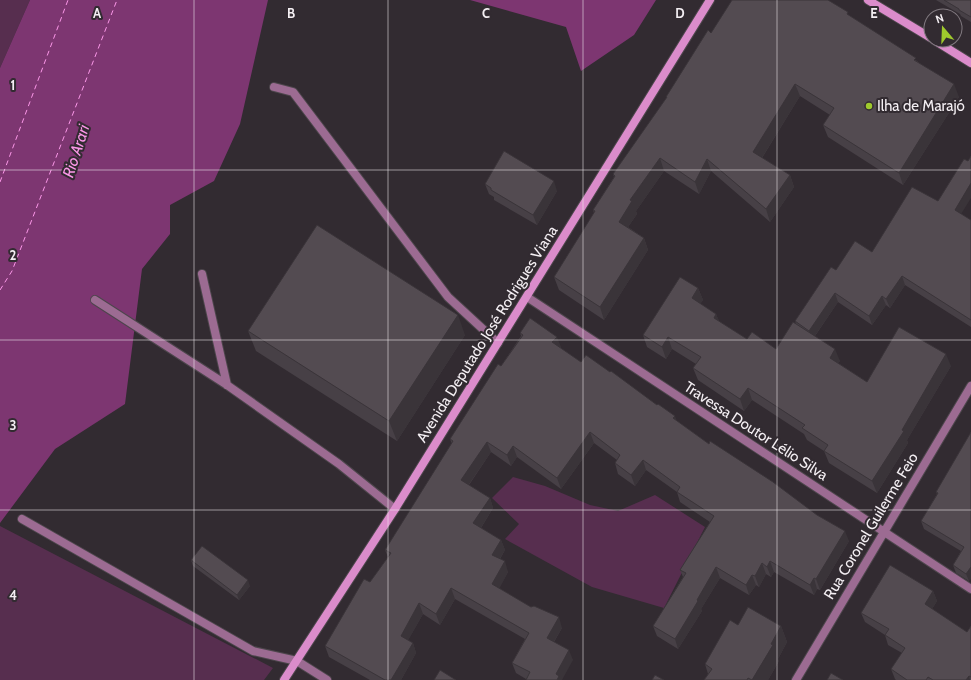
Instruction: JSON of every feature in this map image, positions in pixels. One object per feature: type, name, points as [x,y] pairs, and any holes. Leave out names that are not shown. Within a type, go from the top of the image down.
[{"type":"street","name":"Avenida Deputado José Rodrigues Viana","points":[[284,680],[298,661],[395,509],[710,0]]},
{"type":"street","points":[[868,0],[923,33]]},
{"type":"street","points":[[947,48],[971,63]]},
{"type":"street","points":[[274,87],[293,92],[448,297],[498,343]]},
{"type":"street","points":[[202,274],[227,385]]},
{"type":"street","name":"Travessa Doutor Lélio Silva","points":[[527,297],[971,589]]},
{"type":"street","points":[[95,300],[227,385],[339,464],[395,509]]},
{"type":"street","name":"Rua Coronel Guilerme Feio","points":[[796,680],[971,386]]},
{"type":"street","points":[[22,519],[253,651],[298,661],[327,680]]},
{"type":"shaded area","points":[[0,0],[30,0],[0,68]]},
{"type":"shaded area","points":[[513,477],[545,486],[590,505],[618,511],[655,495],[705,527],[664,608],[592,587],[505,539],[519,524],[492,498]]},
{"type":"shaded area","points":[[0,526],[273,668],[264,680],[0,680]]},
{"type":"water","name":"Rio Arari","points":[[30,0],[268,0],[240,124],[214,181],[170,205],[170,234],[142,269],[125,404],[55,449],[0,523],[0,68]]},
{"type":"water","points":[[470,0],[656,0],[634,35],[581,71],[566,27]]},
{"type":"building","points":[[732,0],[828,0],[848,12],[847,14],[916,58],[914,60],[954,84],[899,173],[823,125],[834,108],[795,84],[753,152],[790,175],[766,209],[707,159],[695,182],[660,158],[630,200],[632,201],[619,222],[644,238],[600,307],[554,277],[595,211],[593,210],[615,176],[613,174],[667,97],[708,30],[711,33]]},
{"type":"building","points":[[944,0],[971,0],[971,17],[963,12],[963,8],[957,8]]},
{"type":"building","points":[[504,151],[554,181],[533,215],[491,190],[491,188],[485,184]]},
{"type":"building","points":[[971,156],[971,183],[955,210],[971,220],[971,320],[902,276],[886,299],[882,296],[869,316],[835,293],[809,331],[795,321],[831,267],[836,270],[855,241],[872,252],[912,187],[938,201],[964,159],[968,161]]},
{"type":"building","points":[[317,225],[458,315],[389,421],[248,331]]},
{"type":"building","points":[[680,277],[698,288],[692,298],[716,314],[714,318],[747,339],[752,332],[776,349],[793,322],[835,349],[830,358],[867,382],[899,327],[946,354],[902,430],[904,431],[872,481],[824,451],[828,445],[802,428],[805,425],[748,388],[740,399],[693,368],[701,357],[668,337],[662,347],[643,335]]},
{"type":"building","points":[[530,318],[557,337],[552,342],[581,362],[586,355],[610,372],[611,371],[657,405],[658,404],[675,416],[673,418],[709,444],[710,441],[773,482],[817,515],[845,531],[816,579],[814,578],[810,585],[770,561],[767,567],[762,563],[755,576],[752,575],[746,585],[716,567],[675,639],[653,626],[686,573],[680,570],[714,516],[677,492],[680,487],[643,460],[631,475],[615,463],[620,455],[590,432],[557,478],[513,446],[507,455],[487,442],[461,480],[490,498],[473,523],[501,540],[492,555],[505,561],[492,584],[531,607],[534,606],[559,617],[547,638],[569,650],[556,674],[559,676],[557,680],[526,680],[530,672],[512,663],[529,633],[451,588],[436,614],[419,603],[401,636],[413,643],[391,680],[385,680],[325,646],[364,579],[370,582],[391,553],[385,550],[453,441],[450,439],[498,364],[501,366],[523,335],[520,333]]},
{"type":"building","points":[[971,432],[971,567],[966,574],[953,565],[964,547],[921,521]]},
{"type":"building","points":[[202,546],[248,580],[237,595],[191,560]]},
{"type":"building","points":[[890,565],[933,591],[925,604],[967,632],[971,626],[971,677],[969,676],[966,680],[933,680],[928,677],[926,680],[907,680],[891,669],[905,648],[885,635],[889,629],[861,613]]},
{"type":"building","points":[[748,607],[781,626],[771,644],[773,645],[752,680],[748,678],[747,680],[704,680],[712,669],[705,664],[730,620],[738,625]]},
{"type":"building","points":[[440,670],[456,680],[434,680]]},
{"type":"building","points":[[831,673],[843,680],[827,680]]},
{"type":"building","points":[[655,675],[664,680],[652,680]]},
{"type":"ferry route","points":[[0,182],[68,0]]},
{"type":"ferry route","points":[[0,290],[12,271],[117,0]]},
{"type":"place","name":"Ilha de Marajó","points":[[869,106]]}]
